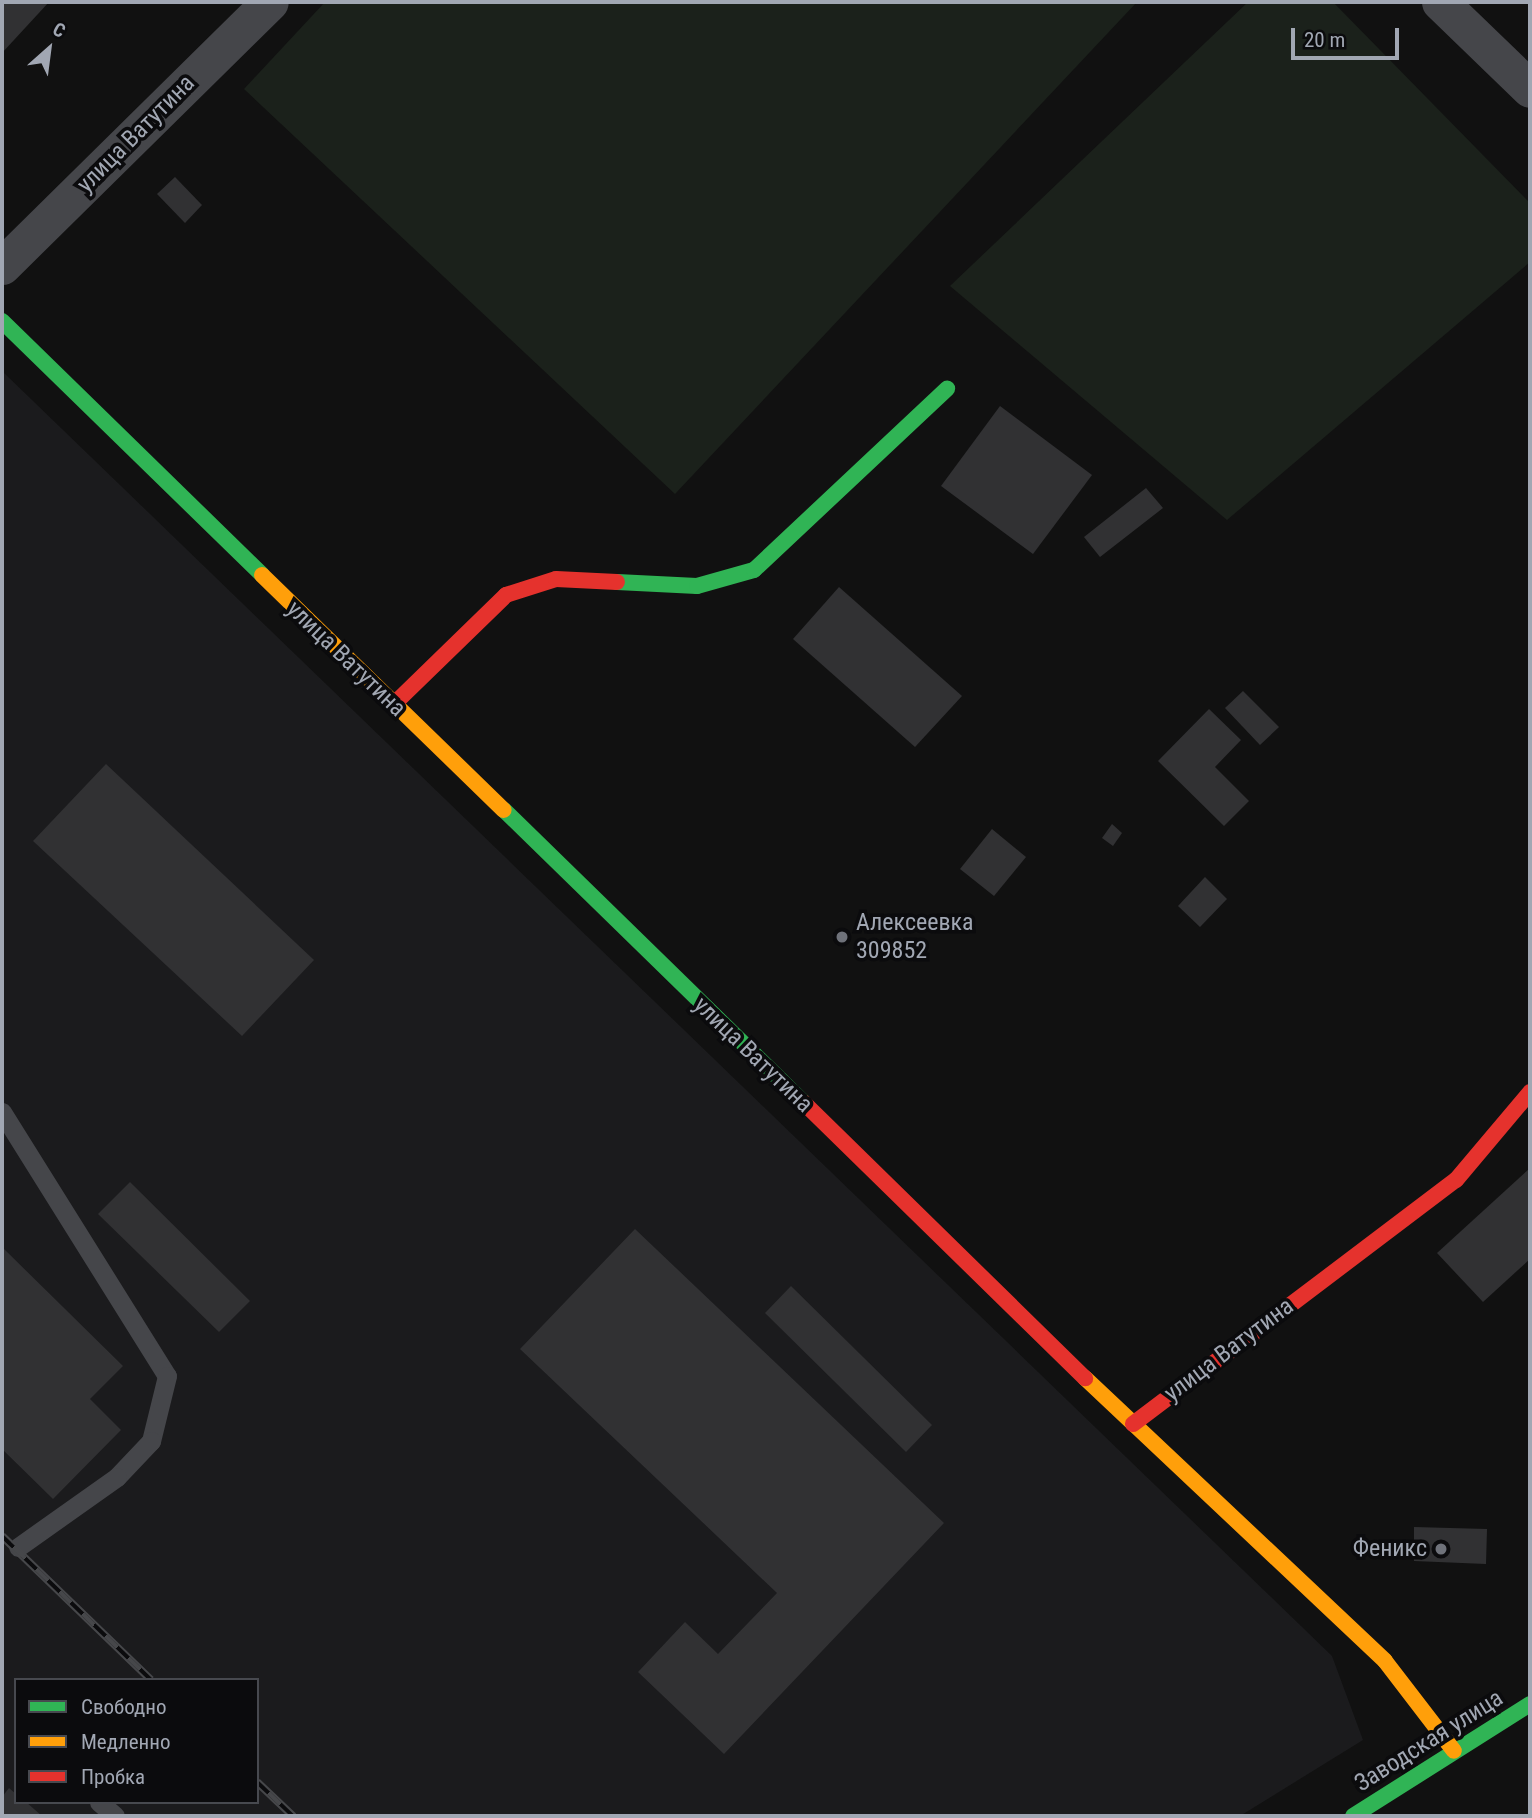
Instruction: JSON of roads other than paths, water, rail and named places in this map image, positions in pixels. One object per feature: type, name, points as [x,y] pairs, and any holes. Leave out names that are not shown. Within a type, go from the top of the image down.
[{"type":"street","name":"улица Ватутина","points":[[2,266],[270,2]]},
{"type":"street","points":[[1440,2],[1530,89]]},
{"type":"street","name":"улица Ватутина","points":[[2,321],[1132,1424],[1456,1180],[1530,1092]]},
{"type":"street","points":[[393,705],[506,595],[556,579],[697,586],[754,570],[947,389]]},
{"type":"street","points":[[1132,1424],[1385,1661],[1454,1751]]},
{"type":"street","name":"Заводская улица","points":[[1353,1816],[1530,1703]]},
{"type":"lane","points":[[2,1112],[167,1376],[151,1441],[117,1478],[18,1547]]},
{"type":"lane","points":[[101,1804],[115,1816]]},
{"type":"railway","points":[[2,1536],[149,1678]]},
{"type":"railway","points":[[259,1784],[293,1816]]},
{"type":"place","name":"Алексеевка 309852","points":[[842,937]]},
{"type":"place","name":"Феникс","points":[[1441,1549]]}]
